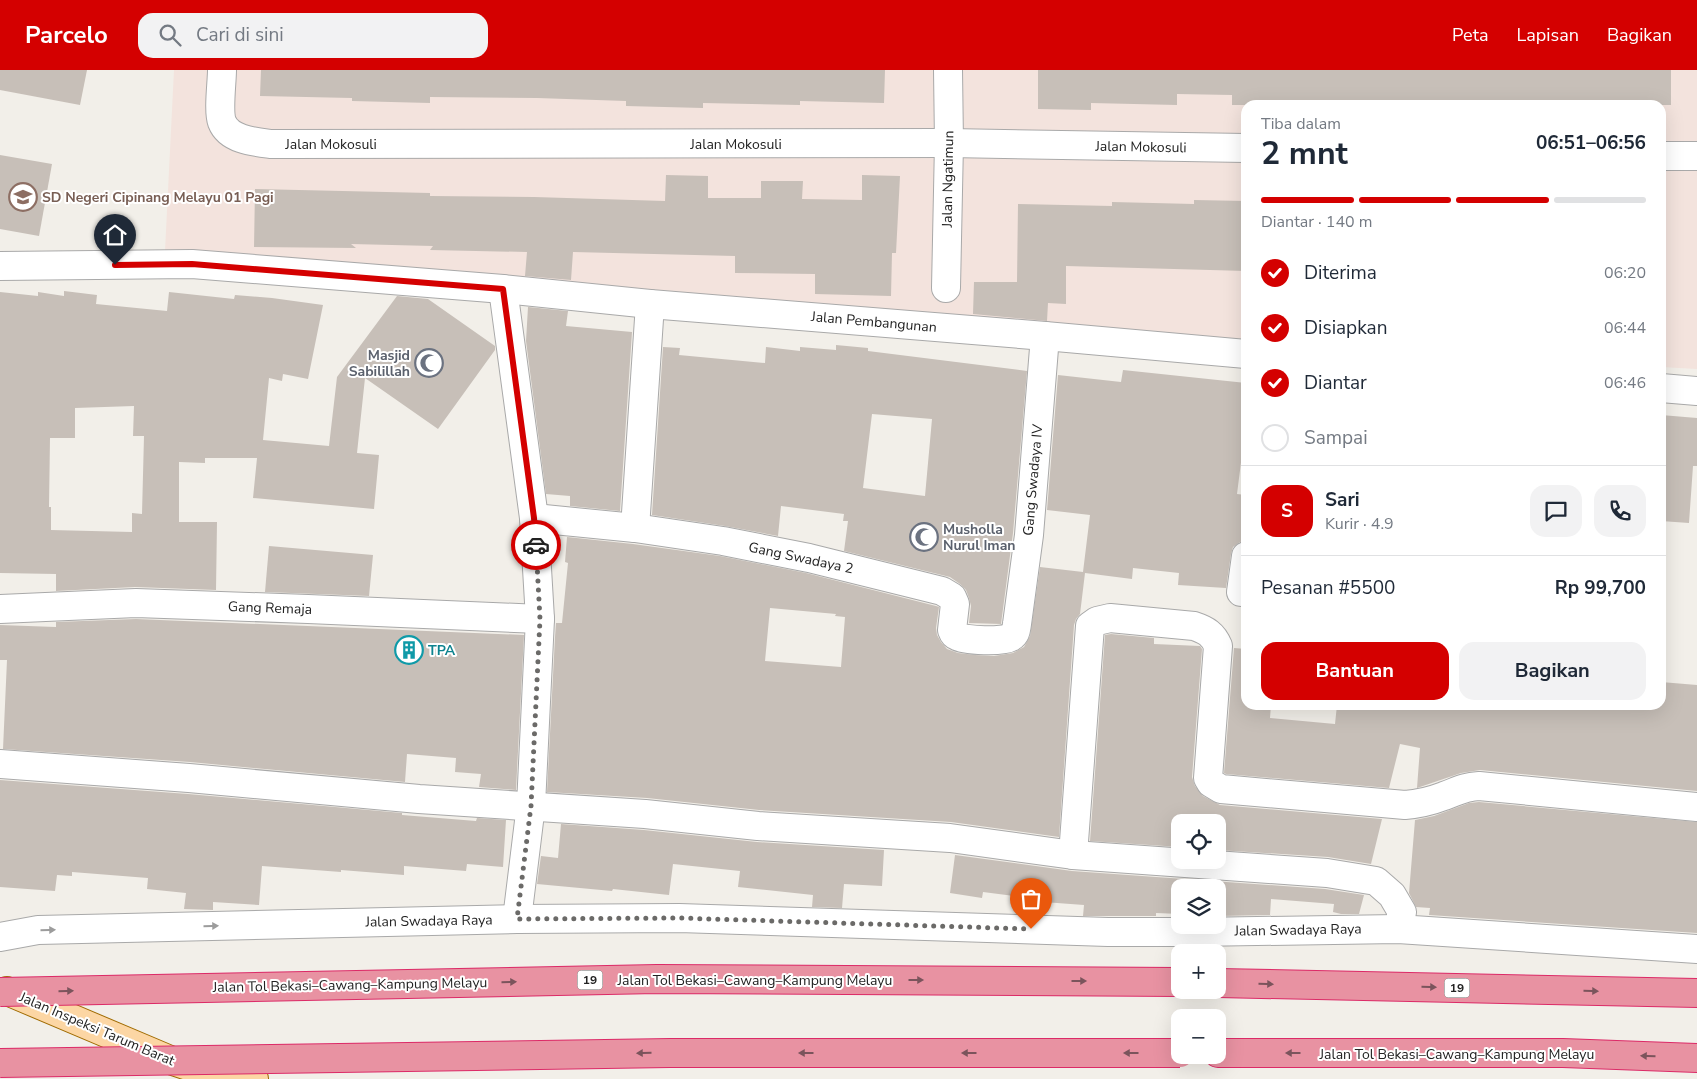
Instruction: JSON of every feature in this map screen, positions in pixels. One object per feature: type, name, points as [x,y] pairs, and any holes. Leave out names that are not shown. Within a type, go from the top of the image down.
[{"type":"highway","name":"Jalan Tol Bekasi–Cawang–Kampung Melayu","points":[[0,992],[657,979],[1171,982]]},
{"type":"highway","name":"19","points":[[1226,983],[1697,993]]},
{"type":"highway","points":[[0,1063],[670,1052],[1171,1053]]},
{"type":"highway","name":"Jalan Tol Bekasi–Cawang–Kampung Melayu","points":[[1226,1053],[1563,1053],[1697,1058]]},
{"type":"main road","name":"Jalan Inspeksi Tarum Barat","points":[[0,987],[170,1060],[197,1069],[254,1079]]},
{"type":"street","name":"Jalan Mokosuli","points":[[222,70],[222,122],[241,139],[254,142],[292,144],[949,143],[1241,148]]},
{"type":"street","name":"Jalan Ngatimun","points":[[946,288],[949,143],[948,70]]},
{"type":"street","points":[[1666,156],[1697,156]]},
{"type":"street","name":"Jalan Pembangunan","points":[[0,266],[192,264],[503,289],[650,304],[1241,354]]},
{"type":"street","points":[[503,289],[534,518],[540,619],[531,806],[517,919]]},
{"type":"street","points":[[636,528],[650,304]]},
{"type":"street","name":"Gang Swadaya IV","points":[[1017,624],[1029,534],[1045,336]]},
{"type":"street","points":[[1666,388],[1697,391]]},
{"type":"street","name":"Gang Swadaya 2","points":[[534,518],[636,528],[723,542],[810,558],[947,592],[955,604],[952,630],[955,636],[962,638],[1003,641],[1010,638],[1016,632],[1017,624]]},
{"type":"street","name":"Gang Remaja","points":[[0,610],[136,604],[540,619]]},
{"type":"street","points":[[1073,855],[1090,626],[1110,618],[1194,626],[1205,629],[1214,636],[1218,646],[1208,778],[1215,787],[1221,789],[1404,805],[1421,804],[1464,787],[1479,786],[1697,807]]},
{"type":"street","points":[[0,764],[189,778],[419,799],[645,814],[758,826],[950,838],[1073,855],[1327,873],[1376,881],[1392,896],[1402,912],[1398,929]]},
{"type":"street","name":"Jalan Swadaya Raya","points":[[0,937],[38,930],[517,919],[679,918],[1108,932],[1398,929],[1697,949]]},
{"type":"shaded area","points":[[174,70],[1697,70],[1697,369],[1666,367],[1666,100],[1241,100],[1241,339],[1081,328],[422,269],[165,251]]},
{"type":"building","points":[[0,70],[87,70],[80,105],[0,90]]},
{"type":"building","points":[[261,70],[885,70],[884,103],[800,101],[800,105],[703,103],[703,108],[626,106],[626,101],[537,98],[430,97],[430,103],[352,101],[352,98],[260,96]]},
{"type":"building","points":[[1038,70],[1671,70],[1671,105],[1666,105],[1666,100],[1241,100],[1241,105],[1232,105],[1232,95],[1177,94],[1177,105],[1091,103],[1091,110],[1038,109]]},
{"type":"building","name":"SD Negeri Cipinang Melayu 01 Pagi","points":[[0,155],[52,164],[39,236],[0,229]]},
{"type":"building","points":[[666,175],[708,176],[708,198],[761,198],[761,181],[803,181],[802,199],[862,200],[862,175],[900,176],[896,253],[892,253],[891,296],[815,294],[815,274],[735,273],[735,256],[573,252],[571,280],[525,276],[527,252],[430,250],[433,246],[351,244],[356,248],[254,247],[255,189],[430,193],[430,196],[665,201]]},
{"type":"building","points":[[1194,200],[1241,201],[1241,271],[1066,266],[1066,304],[1048,303],[1047,321],[973,314],[974,282],[1017,282],[1018,204],[1112,206],[1112,202],[1194,204]]},
{"type":"building","points":[[64,291],[97,295],[96,304],[167,311],[169,292],[234,299],[235,295],[272,298],[323,305],[308,379],[283,374],[282,381],[269,378],[263,440],[329,446],[337,377],[397,296],[428,299],[495,346],[495,350],[438,429],[365,378],[357,453],[379,455],[374,509],[253,498],[257,458],[205,458],[205,463],[179,462],[179,522],[217,522],[216,590],[135,587],[56,591],[56,574],[0,573],[0,292],[38,296],[38,292],[64,296]],"holes":[[[134,406],[133,436],[144,436],[142,514],[132,513],[132,532],[51,530],[51,507],[49,507],[50,438],[75,438],[75,408]]]},
{"type":"building","points":[[528,307],[568,311],[566,326],[632,332],[620,511],[570,506],[570,496],[546,494],[526,341]]},
{"type":"building","points":[[836,345],[868,348],[868,351],[1027,371],[1013,533],[1001,624],[969,623],[971,606],[966,590],[950,577],[844,551],[848,521],[843,521],[844,514],[781,506],[778,536],[652,515],[663,347],[680,348],[679,355],[765,363],[766,347],[800,351],[800,347],[836,350]],"holes":[[[872,414],[932,419],[925,496],[863,488]]]},
{"type":"building","points":[[1123,370],[1241,382],[1241,462],[1237,494],[1241,494],[1241,542],[1233,547],[1226,588],[1178,585],[1179,573],[1133,568],[1132,579],[1085,573],[1080,614],[1074,625],[1059,837],[951,822],[759,810],[647,798],[547,792],[556,623],[562,623],[568,563],[565,562],[567,537],[720,556],[806,573],[936,606],[939,607],[937,635],[947,649],[958,653],[994,656],[1013,653],[1024,647],[1030,636],[1040,567],[1083,572],[1090,515],[1047,510],[1058,375],[1121,382]],"holes":[[[770,608],[836,614],[835,616],[845,617],[841,667],[765,661]]]},
{"type":"building","points":[[1666,415],[1697,418],[1697,466],[1693,466],[1689,523],[1666,521]]},
{"type":"building","points":[[269,546],[373,555],[369,596],[265,592]]},
{"type":"building","points":[[136,619],[524,635],[516,790],[479,787],[481,774],[455,772],[456,758],[407,754],[405,782],[190,762],[3,749],[7,660],[0,660],[0,625],[56,627],[56,622]]},
{"type":"building","points":[[1105,635],[1154,638],[1154,644],[1200,646],[1202,649],[1192,777],[1195,786],[1203,796],[1220,805],[1382,819],[1371,864],[1328,857],[1226,851],[1226,814],[1171,814],[1171,846],[1090,841]]},
{"type":"building","points":[[1234,648],[1241,649],[1241,710],[1271,710],[1270,718],[1335,724],[1336,710],[1666,710],[1666,682],[1697,685],[1697,791],[1480,770],[1461,773],[1417,788],[1420,748],[1400,744],[1389,788],[1224,773]]},
{"type":"building","points":[[0,780],[188,794],[476,821],[477,818],[506,820],[503,867],[467,864],[466,871],[404,866],[404,875],[262,866],[259,905],[213,902],[213,910],[184,909],[186,893],[147,889],[148,878],[72,872],[72,876],[57,875],[55,891],[0,887]]},
{"type":"building","points":[[1479,802],[1697,822],[1697,933],[1429,915],[1430,908],[1416,907],[1409,893],[1415,820],[1434,816],[1469,803]]},
{"type":"building","points":[[561,824],[644,830],[757,842],[884,850],[882,886],[844,884],[842,908],[812,907],[813,895],[738,887],[740,871],[673,864],[669,895],[537,884],[541,856],[558,858]]},
{"type":"building","points":[[955,855],[1072,871],[1184,879],[1171,879],[1171,914],[1156,913],[1156,916],[1083,916],[1084,905],[1030,901],[1030,898],[983,892],[982,898],[950,893]]},
{"type":"building","points":[[1226,882],[1325,889],[1364,895],[1359,914],[1333,912],[1334,904],[1271,899],[1270,915],[1226,916]]},
{"type":"way so far","points":[[536,545],[540,619],[531,806],[517,919],[679,918],[1031,929]]},
{"type":"place","name":"SD Negeri Cipinang Melayu 01 Pagi","points":[[23,197]]},
{"type":"place","name":"Masjid Sabilillah","points":[[429,363]]},
{"type":"place","name":"Musholla Nurul Iman","points":[[924,537]]},
{"type":"place","name":"TPA","points":[[409,650]]},
{"type":"route","points":[[115,265],[192,264],[503,289],[536,545]]}]
